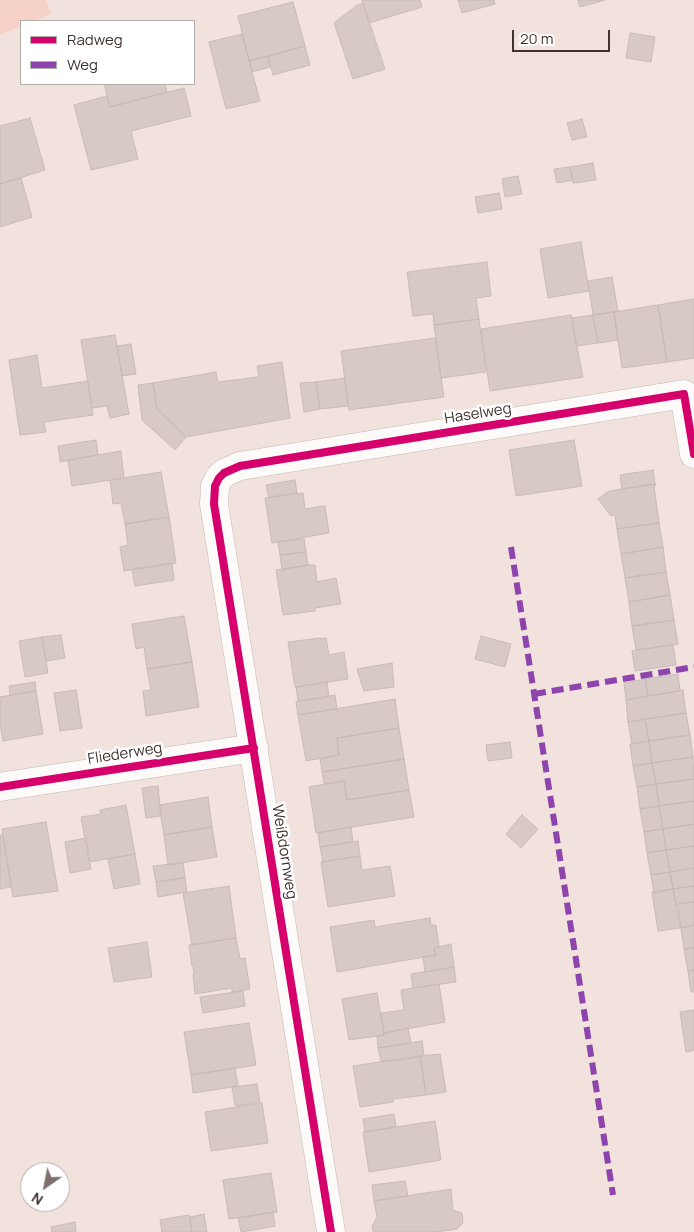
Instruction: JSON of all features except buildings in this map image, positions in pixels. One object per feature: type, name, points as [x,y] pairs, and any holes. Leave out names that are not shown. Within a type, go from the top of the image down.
[{"type":"street","name":"Haselweg","points":[[219,478],[231,469],[240,466],[684,394],[694,454]]},
{"type":"street","name":"Weißdornweg","points":[[219,478],[214,486],[214,504],[331,1232]]},
{"type":"street","name":"Fliederweg","points":[[0,787],[254,748]]},
{"type":"shaded area","points":[[0,0],[46,0],[51,14],[36,20],[20,20],[20,26],[0,35]]},
{"type":"marked path","points":[[511,547],[613,1195]]},
{"type":"marked path","points":[[534,694],[694,667]]},
{"type":"cycle path","points":[[331,1232],[214,504],[215,486],[224,473],[240,466],[684,394],[694,454]]},
{"type":"cycle path","points":[[0,787],[254,748]]}]
